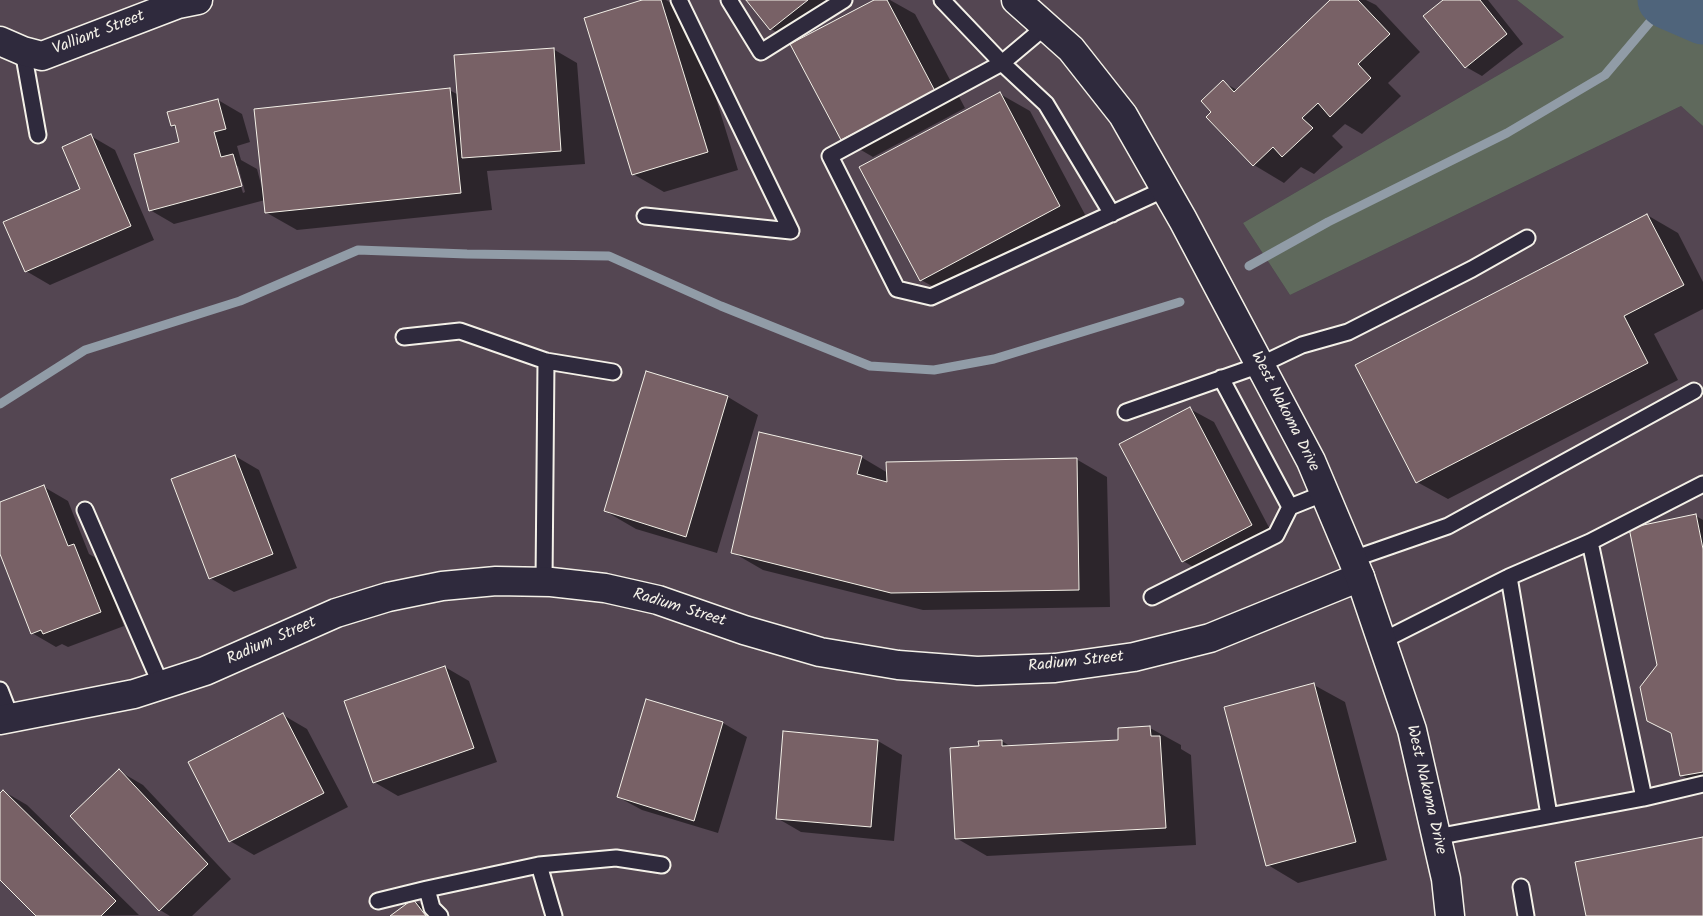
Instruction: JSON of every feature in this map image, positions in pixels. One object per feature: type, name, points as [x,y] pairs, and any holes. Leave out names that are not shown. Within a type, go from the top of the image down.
[{"type":"street","name":"Valliant Street","points":[[11,46],[42,56],[178,4],[198,0]]},
{"type":"street","name":"West Nakoma Drive","points":[[1016,0],[1071,49],[1123,115],[1166,189],[1311,461],[1357,568],[1412,730],[1446,879],[1450,916]]},
{"type":"street","name":"Radium Street","points":[[5,719],[134,694],[205,671],[336,613],[388,597],[442,586],[496,581],[544,582],[605,588],[658,600],[744,630],[820,652],[898,665],[977,671],[1055,668],[1134,657],[1210,638],[1357,568]]},
{"type":"lane","points":[[645,216],[791,231],[679,0]]},
{"type":"lane","points":[[729,0],[761,52],[844,0]]},
{"type":"lane","points":[[942,0],[1002,63],[1046,104],[1112,214]]},
{"type":"lane","points":[[1046,26],[1002,63],[830,156],[897,289],[931,297],[1166,189]]},
{"type":"lane","points":[[11,46],[38,134]]},
{"type":"lane","points":[[1126,412],[1260,365],[1302,345],[1348,332],[1472,269],[1527,238]]},
{"type":"lane","points":[[404,337],[460,331],[546,360],[613,372]]},
{"type":"lane","points":[[544,582],[546,360]]},
{"type":"lane","points":[[1221,378],[1290,507]]},
{"type":"lane","points":[[1357,568],[1448,526],[1694,391]]},
{"type":"lane","points":[[1382,641],[1509,577],[1590,542],[1703,484]]},
{"type":"lane","points":[[1152,596],[1276,535],[1290,507],[1324,493]]},
{"type":"lane","points":[[85,510],[161,685]]},
{"type":"lane","points":[[1590,542],[1644,798]]},
{"type":"lane","points":[[1509,577],[1549,816]]},
{"type":"lane","points":[[0,690],[5,719]]},
{"type":"lane","points":[[1436,837],[1644,798],[1703,784]]},
{"type":"lane","points":[[378,901],[426,888],[539,864],[616,858],[662,865]]},
{"type":"lane","points":[[539,864],[554,916]]},
{"type":"lane","points":[[1521,887],[1526,916]]},
{"type":"lane","points":[[426,888],[432,908],[440,916]]},
{"type":"shaded area","points":[[0,0],[1517,0],[1564,37],[1243,223],[1290,295],[1681,106],[1703,126],[1703,916],[0,916]]},
{"type":"green space","points":[[1517,0],[1703,0],[1703,126],[1681,106],[1290,295],[1243,223],[1564,37]]},
{"type":"building","points":[[642,0],[661,0],[708,152],[632,175],[584,18]]},
{"type":"building","points":[[746,0],[808,0],[770,30]]},
{"type":"building","points":[[874,0],[887,0],[935,91],[841,140],[790,44]]},
{"type":"building","points":[[1330,0],[1358,0],[1390,34],[1358,64],[1371,78],[1330,117],[1318,103],[1302,118],[1313,128],[1282,157],[1273,147],[1253,166],[1206,117],[1211,112],[1201,101],[1223,80],[1234,92]]},
{"type":"building","points":[[1443,0],[1480,0],[1507,34],[1465,68],[1423,16]]},
{"type":"building","points":[[554,48],[561,151],[462,158],[454,55]]},
{"type":"building","points":[[450,88],[461,193],[265,213],[254,109]]},
{"type":"building","points":[[1000,92],[1060,206],[920,281],[859,167]]},
{"type":"building","points":[[218,99],[226,129],[214,132],[221,157],[233,154],[242,186],[149,211],[134,154],[179,142],[175,125],[171,126],[167,112]]},
{"type":"building","points":[[91,134],[131,226],[25,272],[3,222],[80,189],[62,147]]},
{"type":"building","points":[[1647,214],[1684,285],[1624,316],[1648,363],[1416,483],[1355,365]]},
{"type":"building","points":[[646,371],[728,396],[686,537],[604,511]]},
{"type":"building","points":[[1190,407],[1252,525],[1182,562],[1119,444]]},
{"type":"building","points":[[759,432],[862,456],[857,474],[887,482],[886,462],[1077,458],[1079,590],[891,593],[731,553]]},
{"type":"building","points":[[235,455],[273,554],[209,579],[171,479]]},
{"type":"building","points":[[44,485],[68,546],[74,544],[101,612],[43,634],[41,630],[31,634],[0,554],[0,502]]},
{"type":"building","points":[[1696,514],[1703,549],[1703,772],[1680,776],[1671,733],[1647,721],[1640,687],[1657,665],[1629,528]]},
{"type":"building","points":[[445,666],[474,748],[373,783],[344,701]]},
{"type":"building","points":[[1314,683],[1356,842],[1266,866],[1224,707]]},
{"type":"building","points":[[646,699],[723,722],[694,821],[617,797]]},
{"type":"building","points":[[283,713],[324,793],[229,842],[188,762]]},
{"type":"building","points":[[1150,726],[1151,736],[1160,736],[1166,828],[955,839],[950,748],[979,746],[978,741],[1002,740],[1002,746],[1118,740],[1118,728]]},
{"type":"building","points":[[783,731],[878,740],[871,827],[776,819]]},
{"type":"building","points":[[119,769],[208,864],[159,911],[70,816]]},
{"type":"building","points":[[3,790],[116,901],[101,916],[36,916],[0,880],[0,793]]},
{"type":"building","points":[[1703,837],[1703,916],[1586,916],[1575,862]]},
{"type":"building","points":[[413,899],[426,916],[390,916]]},
{"type":"waterway","points":[[1663,0],[1703,19]]},
{"type":"waterway","points":[[1249,266],[1328,222],[1507,133],[1605,75],[1666,3]]},
{"type":"waterway","points":[[0,404],[85,350],[240,301],[358,250],[609,256],[721,306],[870,366],[934,370],[994,359],[1180,302]]}]
